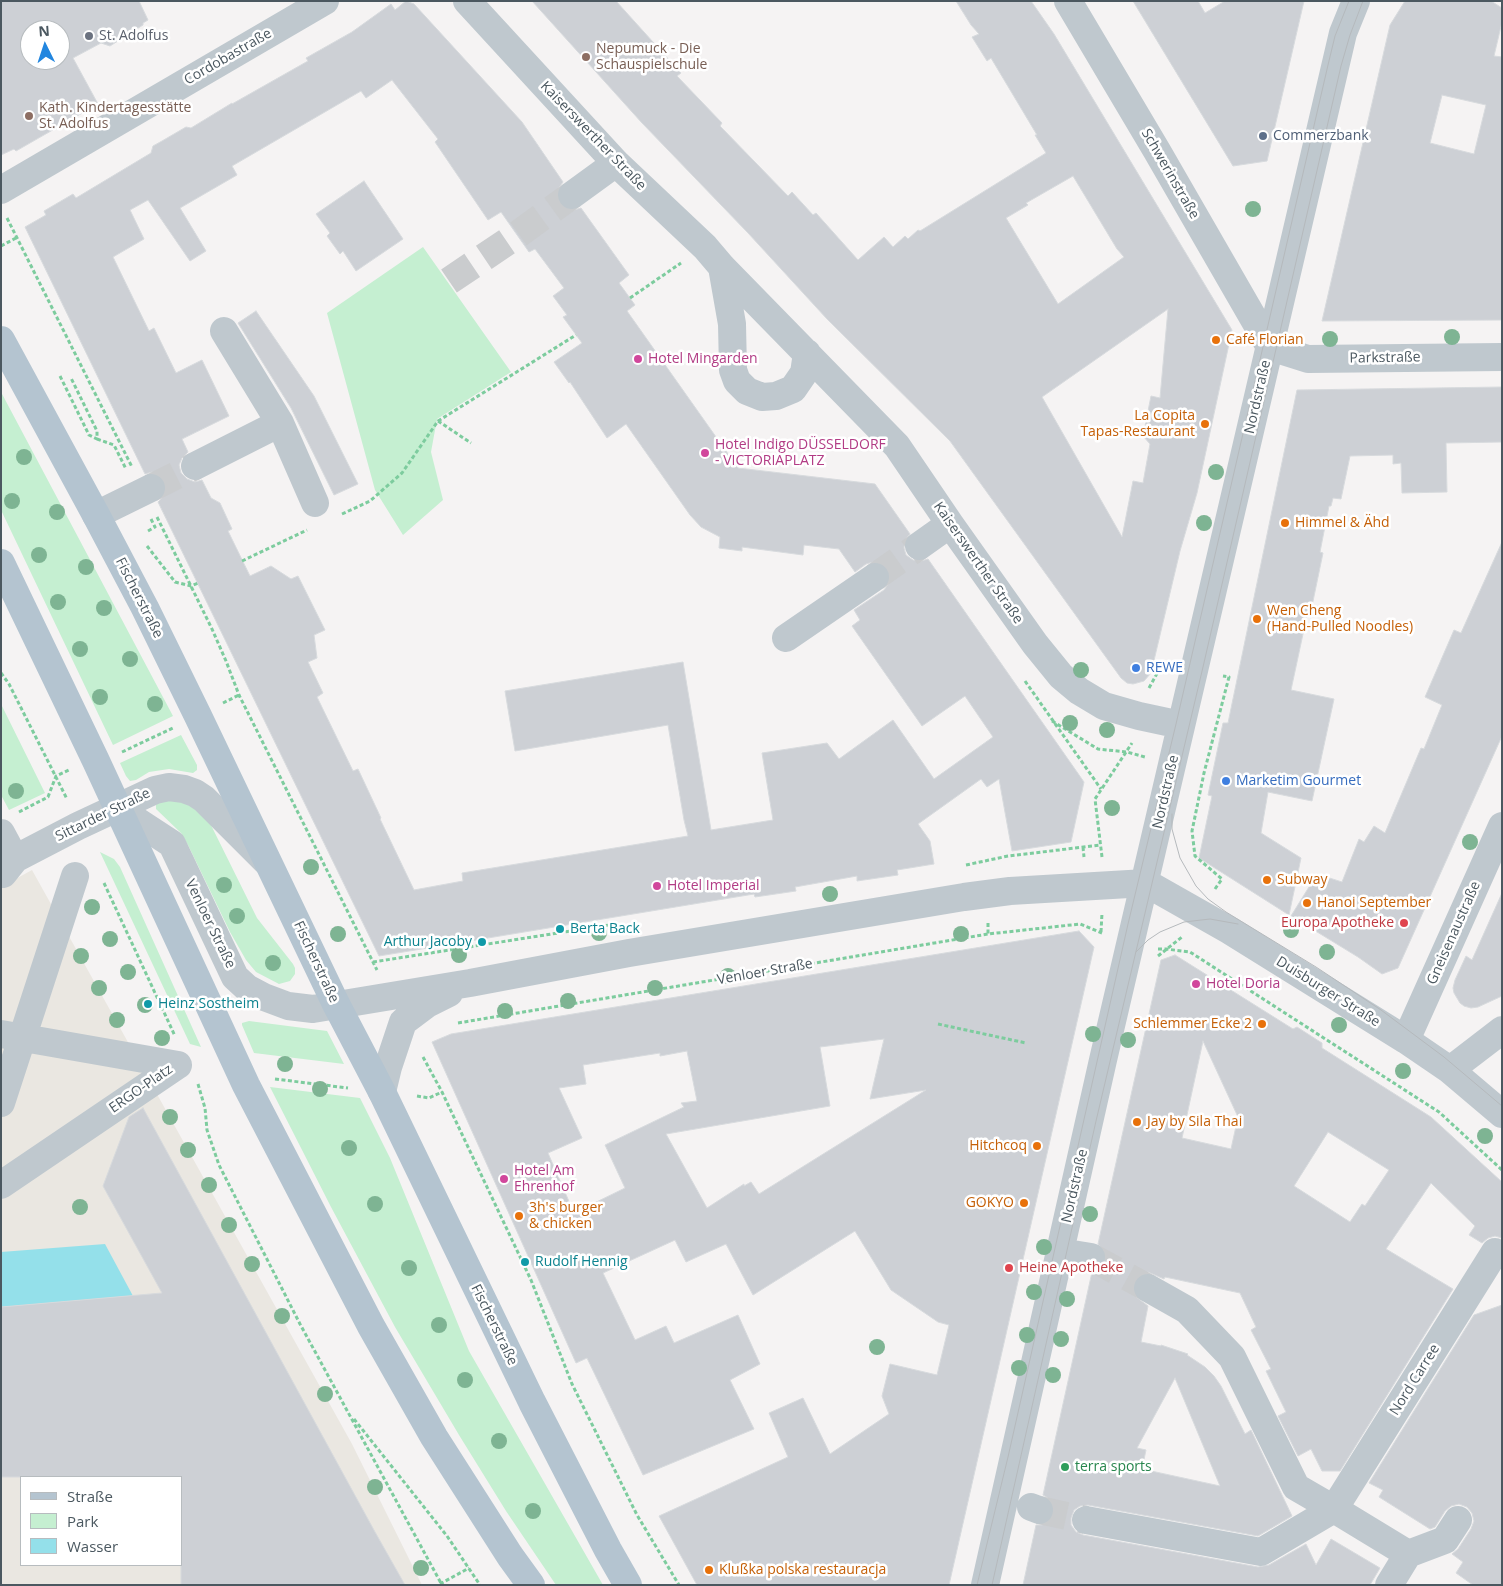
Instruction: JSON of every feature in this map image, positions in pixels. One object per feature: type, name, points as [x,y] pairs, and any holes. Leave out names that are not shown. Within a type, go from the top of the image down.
[{"type":"main road","name":"Fischerstraße","points":[[1,340],[96,515],[198,716],[336,1004],[369,1091],[628,1585]]},
{"type":"main road","points":[[1,563],[241,1074],[371,1326],[434,1437],[510,1556],[531,1585]]},
{"type":"street","name":"Cordobastraße","points":[[3,202],[325,1]]},
{"type":"street","name":"Schwerinstraße","points":[[1068,1],[1270,347]]},
{"type":"street","name":"Nordstraße","points":[[985,1585],[1103,1060],[1146,883],[1181,725],[1343,33],[1356,1]]},
{"type":"street","name":"Kaiserswerther Straße","points":[[477,4],[616,163],[713,257],[897,446],[1035,644],[1061,676],[1079,691],[1104,706],[1181,725]]},
{"type":"street","points":[[572,195],[616,163]]},
{"type":"street","points":[[713,257],[732,324],[732,370],[737,381],[747,391],[762,397],[776,396],[794,388],[804,373],[807,353]]},
{"type":"street","points":[[224,331],[280,423],[320,516]]},
{"type":"street","name":"Parkstraße","points":[[1270,347],[1308,359],[1502,357]]},
{"type":"street","points":[[195,466],[280,423]]},
{"type":"street","points":[[96,515],[148,490]]},
{"type":"street","points":[[919,546],[950,524]]},
{"type":"street","points":[[786,638],[875,577]]},
{"type":"street","name":"Sittarder Straße","points":[[6,867],[117,808],[155,790],[168,787],[184,789],[204,799],[270,866]]},
{"type":"street","name":"Venloer Straße","points":[[117,808],[172,844],[235,977],[247,988],[288,1006],[313,1009],[470,983],[629,952],[964,897],[1010,891],[1146,883]]},
{"type":"street","points":[[6,867],[7,824]]},
{"type":"street","name":"Gneisenaustraße","points":[[1406,1040],[1502,826]]},
{"type":"street","points":[[1,1103],[12,1036],[88,877]]},
{"type":"street","name":"Duisburger Straße","points":[[1146,883],[1229,930],[1406,1040],[1450,1070],[1502,1114]]},
{"type":"street","name":"Venloer Straße","points":[[369,1091],[393,1051],[404,1022],[427,1004],[470,983]]},
{"type":"street","points":[[1450,1070],[1502,1030]]},
{"type":"street","name":"ERGO-Platz","points":[[1,1185],[178,1065],[12,1036]]},
{"type":"street","points":[[1060,1252],[1090,1257]]},
{"type":"street","name":"Nord Carree","points":[[1086,1520],[1261,1552],[1334,1509],[1495,1252]]},
{"type":"street","points":[[1148,1288],[1187,1310],[1232,1358],[1296,1487],[1408,1554]]},
{"type":"street","points":[[1390,1585],[1408,1554],[1445,1540],[1458,1520]]},
{"type":"path","points":[[3,202],[16,238],[148,490],[226,661],[239,695],[378,971]]},
{"type":"path","points":[[1,246],[16,238]]},
{"type":"path","points":[[630,298],[713,257]]},
{"type":"path","points":[[242,561],[320,516],[370,501],[402,473],[438,421],[576,335]]},
{"type":"path","points":[[60,376],[89,435],[114,445]]},
{"type":"path","points":[[71,378],[97,431],[97,439]]},
{"type":"path","points":[[438,421],[471,443]]},
{"type":"path","points":[[148,531],[155,527]]},
{"type":"path","points":[[145,543],[175,582],[191,586],[198,583]]},
{"type":"path","points":[[1,673],[9,684],[68,802]]},
{"type":"path","points":[[1216,888],[1222,879],[1195,856],[1192,831],[1204,773],[1229,677],[1222,676]]},
{"type":"path","points":[[1024,680],[1102,789]]},
{"type":"path","points":[[220,705],[239,695]]},
{"type":"path","points":[[1052,721],[1098,749],[1127,752],[1148,758]]},
{"type":"path","points":[[117,754],[177,726]]},
{"type":"path","points":[[1103,859],[1095,799],[1135,738]]},
{"type":"path","points":[[7,824],[48,797],[56,776],[72,769]]},
{"type":"path","points":[[1083,847],[1084,857]]},
{"type":"path","points":[[1008,856],[1009,861]]},
{"type":"path","points":[[88,877],[177,1039]]},
{"type":"path","points":[[1070,917],[1071,925]]},
{"type":"path","points":[[988,919],[988,934]]},
{"type":"path","name":"Venloer Straße","points":[[456,1023],[988,934],[1080,924],[1109,935]]},
{"type":"path","points":[[1157,950],[1166,949],[1190,952],[1439,1112],[1502,1170]]},
{"type":"path","points":[[938,1024],[1026,1043]]},
{"type":"path","points":[[419,1050],[442,1092],[531,1280],[572,1384],[637,1515],[679,1585]]},
{"type":"path","points":[[274,1079],[369,1091]]},
{"type":"path","points":[[197,1081],[201,1089],[205,1108],[206,1130],[219,1165],[296,1315],[441,1584],[469,1568]]},
{"type":"path","points":[[429,1098],[442,1092]]},
{"type":"path","points":[[348,1411],[447,1536],[480,1585]]},
{"type":"shaded area","points":[[32,870],[352,1444],[422,1585],[1,1585],[1,887]]},
{"type":"green space","points":[[423,247],[511,372],[437,419],[431,452],[443,500],[403,535],[375,490],[327,313]]},
{"type":"green space","points":[[1,392],[173,716],[113,745],[1,510]]},
{"type":"green space","points":[[1,704],[45,793],[9,810],[1,795]]},
{"type":"green space","points":[[181,735],[197,765],[197,770],[193,773],[169,769],[149,772],[136,780],[130,781],[120,763]]},
{"type":"green space","points":[[161,800],[185,800],[207,817],[257,918],[293,964],[295,974],[290,981],[279,984],[256,972],[246,960],[181,833],[156,809],[156,805]]},
{"type":"green space","points":[[100,852],[114,859],[120,867],[201,1047],[190,1044]]},
{"type":"green space","points":[[249,1021],[327,1031],[344,1064],[254,1053],[242,1025],[242,1023]]},
{"type":"green space","points":[[270,1087],[360,1098],[390,1158],[469,1351],[603,1585],[556,1585],[506,1511],[395,1327]]},
{"type":"water","points":[[105,1244],[133,1296],[1,1307],[1,1252]]},
{"type":"building","points":[[1,1],[139,1],[148,20],[143,25],[110,46],[101,43],[73,58],[98,104],[16,151],[14,149],[1,155]]},
{"type":"building","points":[[406,1],[414,4],[522,122],[563,182],[558,189],[557,197],[559,204],[566,209],[574,210],[581,208],[629,275],[619,283],[635,305],[627,311],[738,468],[875,484],[910,534],[905,540],[904,548],[906,555],[913,560],[921,561],[928,559],[1084,782],[1071,842],[1012,851],[999,779],[987,787],[981,779],[918,824],[930,841],[934,864],[897,870],[898,875],[857,881],[857,876],[795,887],[796,891],[755,897],[754,894],[379,956],[158,502],[164,496],[167,489],[165,482],[159,475],[152,472],[145,474],[25,227],[46,215],[44,211],[73,194],[76,198],[151,153],[153,146],[186,127],[191,128],[308,61],[306,58],[352,32],[391,4],[395,10]],"holes":[[[392,80],[438,139],[435,142],[488,220],[501,212],[529,252],[535,249],[564,288],[553,296],[567,315],[563,317],[582,343],[554,362],[570,382],[607,438],[626,424],[690,515],[701,527],[720,537],[719,548],[742,551],[742,547],[803,555],[804,545],[839,549],[855,572],[866,564],[873,562],[882,563],[888,569],[890,575],[889,583],[884,590],[854,610],[860,620],[852,626],[922,726],[965,696],[993,737],[934,779],[893,720],[839,759],[827,743],[762,753],[773,820],[711,830],[683,662],[505,691],[515,751],[668,725],[688,836],[462,873],[463,881],[414,890],[358,769],[353,771],[317,697],[323,693],[308,662],[317,658],[314,635],[325,630],[298,576],[291,579],[271,566],[250,576],[228,531],[232,529],[220,503],[211,498],[202,480],[195,482],[187,479],[181,473],[179,465],[182,458],[188,452],[182,439],[229,416],[202,360],[176,373],[154,328],[149,331],[113,257],[144,239],[130,210],[148,200],[190,261],[206,251],[180,208],[237,175],[232,166],[361,91],[366,98]]]},
{"type":"building","points":[[532,1],[616,1],[681,73],[677,76],[722,123],[720,126],[788,196],[792,192],[813,215],[816,213],[858,260],[884,237],[893,247],[905,236],[908,239],[918,230],[920,231],[1046,153],[991,58],[987,61],[972,37],[979,34],[956,1],[1031,1],[1054,34],[1232,330],[1197,493],[1180,551],[1151,673],[1144,681],[1133,684],[1127,683],[1121,678],[950,441],[827,319],[748,233],[642,123]],"holes":[[[1073,176],[1117,249],[1124,257],[1058,304],[1006,218],[1028,205],[1026,203]],[[1168,309],[1160,398],[1151,396],[1143,436],[1150,444],[1143,483],[1133,481],[1122,537],[1042,397]]]},
{"type":"building","points":[[1133,1],[1198,1],[1205,13],[1225,1],[1304,1],[1267,161],[1233,166]]},
{"type":"building","points":[[1405,1],[1491,1],[1502,8],[1502,22],[1494,56],[1502,57],[1502,320],[1322,321],[1390,25]],"holes":[[[1442,95],[1486,105],[1474,154],[1430,143]]]},
{"type":"building","points":[[364,181],[403,239],[356,271],[343,251],[340,254],[327,236],[330,233],[316,214]]},
{"type":"building","points":[[256,311],[314,396],[358,484],[334,495],[291,408],[238,323]]},
{"type":"building","points":[[1502,387],[1502,442],[1446,443],[1447,492],[1402,493],[1401,463],[1393,464],[1393,455],[1350,456],[1341,499],[1333,498],[1331,506],[1329,506],[1320,552],[1323,553],[1312,606],[1309,606],[1291,690],[1334,699],[1312,801],[1268,792],[1261,833],[1301,858],[1289,915],[1199,858],[1212,796],[1208,795],[1223,723],[1228,723],[1297,390]]},
{"type":"building","points":[[1502,542],[1502,736],[1398,968],[1382,974],[1291,916],[1317,874],[1342,882],[1359,839],[1364,842],[1374,826],[1385,833],[1421,748],[1424,749],[1442,705],[1425,697],[1454,630],[1461,633]]},
{"type":"building","points":[[1502,893],[1502,996],[1478,1007],[1464,1006],[1454,993],[1455,980],[1466,956],[1472,960]]},
{"type":"building","points":[[1079,931],[1094,947],[949,1585],[697,1585],[659,1516],[788,1457],[769,1413],[803,1398],[830,1454],[889,1414],[882,1396],[890,1364],[937,1375],[949,1325],[938,1322],[891,1290],[855,1231],[753,1295],[726,1244],[686,1262],[675,1240],[603,1273],[635,1340],[666,1326],[674,1343],[738,1315],[760,1364],[730,1380],[754,1429],[643,1475],[587,1358],[576,1363],[432,1042],[451,1034]],"holes":[[[884,1039],[870,1099],[926,1090],[759,1194],[751,1182],[744,1186],[744,1184],[707,1208],[666,1134],[830,1106],[820,1047]],[[687,1051],[697,1101],[681,1103],[684,1107],[605,1145],[625,1188],[574,1213],[548,1153],[582,1138],[559,1088],[586,1084],[583,1065],[660,1053],[660,1056]]]},
{"type":"building","points":[[1175,955],[1293,1029],[1297,1027],[1322,1043],[1322,1048],[1431,1117],[1502,1182],[1502,1238],[1495,1236],[1488,1238],[1482,1243],[1469,1235],[1475,1226],[1431,1183],[1386,1249],[1453,1289],[1340,1471],[1322,1471],[1311,1449],[1298,1456],[1278,1416],[1286,1412],[1266,1371],[1271,1369],[1251,1330],[1256,1327],[1240,1293],[1165,1277],[1164,1279],[1148,1272],[1140,1275],[1134,1281],[1132,1289],[1135,1296],[1148,1306],[1141,1342],[1161,1345],[1188,1354],[1214,1376],[1245,1434],[1251,1430],[1292,1516],[1258,1536],[1088,1505],[1080,1506],[1074,1510],[1071,1525],[1076,1532],[1083,1535],[1258,1567],[1269,1565],[1306,1544],[1316,1565],[1331,1539],[1380,1568],[1370,1585],[1023,1585],[1036,1525],[1049,1522],[1054,1515],[1054,1507],[1051,1500],[1043,1495],[1092,1272],[1103,1267],[1106,1260],[1105,1251],[1098,1244],[1161,960]],"holes":[[[1203,1041],[1238,1117],[1231,1149],[1182,1138]],[[1328,1132],[1389,1170],[1365,1206],[1362,1204],[1350,1222],[1294,1186]],[[1175,1378],[1220,1486],[1142,1469],[1146,1450],[1137,1448]]]},
{"type":"building","points":[[143,1108],[405,1585],[181,1585],[182,1476],[1,1477],[1,1307],[162,1293],[103,1186],[129,1117]]},
{"type":"building","points":[[1502,1305],[1502,1585],[1473,1585],[1456,1573],[1463,1562],[1452,1554],[1458,1549],[1474,1521],[1472,1513],[1467,1507],[1459,1504],[1451,1506],[1445,1511],[1435,1527],[1430,1529],[1379,1497],[1383,1490],[1369,1483],[1474,1315]]},
{"type":"tunnel","points":[[449,281],[572,195]]},
{"type":"tunnel","points":[[151,488],[195,466]]},
{"type":"tunnel","points":[[875,577],[919,546]]},
{"type":"tunnel","points":[[1091,1257],[1148,1288]]},
{"type":"tunnel","points":[[1039,1510],[1086,1520]]},
{"type":"tram line","points":[[977,1585],[1008,1457],[1128,924],[1328,65],[1335,36],[1349,1]]},
{"type":"tram line","points":[[992,1585],[1096,1121],[1203,667],[1341,66],[1363,1]]},
{"type":"tram line","points":[[1172,814],[1172,829],[1180,858],[1196,886],[1208,899],[1381,1010],[1444,1057],[1502,1106]]},
{"type":"tram line","points":[[1136,952],[1148,940],[1160,932],[1184,922],[1210,919],[1238,924]]},
{"type":"place","name":"St. Adolfus","points":[[89,36]]},
{"type":"place","name":"Nepumuck - Die Schauspielschule","points":[[586,57]]},
{"type":"place","name":"Kath. Kindertagesstätte St. Adolfus","points":[[29,116]]},
{"type":"place","name":"Commerzbank","points":[[1263,136]]},
{"type":"place","name":"Café Florian","points":[[1216,340]]},
{"type":"place","name":"Hotel Mingarden","points":[[638,359]]},
{"type":"place","name":"La Copita Tapas-Restaurant","points":[[1205,424]]},
{"type":"place","name":"Hotel Indigo DÜSSELDORF - VICTORIAPLATZ","points":[[705,453]]},
{"type":"place","name":"Himmel & Ähd","points":[[1285,523]]},
{"type":"place","name":"Wen Cheng (Hand-Pulled Noodles)","points":[[1257,619]]},
{"type":"place","name":"REWE","points":[[1136,668]]},
{"type":"place","name":"Marketim Gourmet","points":[[1226,781]]},
{"type":"place","name":"Subway","points":[[1267,880]]},
{"type":"place","name":"Hotel Imperial","points":[[657,886]]},
{"type":"place","name":"Hanoi September","points":[[1307,903]]},
{"type":"place","name":"Europa Apotheke","points":[[1404,923]]},
{"type":"place","name":"Berta Back","points":[[560,929]]},
{"type":"place","name":"Arthur Jacoby","points":[[482,942]]},
{"type":"place","name":"Hotel Doria","points":[[1196,984]]},
{"type":"place","name":"Heinz Sostheim","points":[[148,1004]]},
{"type":"place","name":"Schlemmer Ecke 2","points":[[1262,1024]]},
{"type":"place","name":"Jay by Sila Thai","points":[[1137,1122]]},
{"type":"place","name":"Hitchcoq","points":[[1037,1146]]},
{"type":"place","name":"Hotel Am Ehrenhof","points":[[504,1179]]},
{"type":"place","name":"GOKYO","points":[[1024,1203]]},
{"type":"place","name":"3h's burger & chicken","points":[[519,1216]]},
{"type":"place","name":"Rudolf Hennig","points":[[525,1262]]},
{"type":"place","name":"Heine Apotheke","points":[[1009,1268]]},
{"type":"place","name":"terra sports","points":[[1065,1467]]},
{"type":"place","name":"Klußka polska restauracja","points":[[709,1570]]}]
